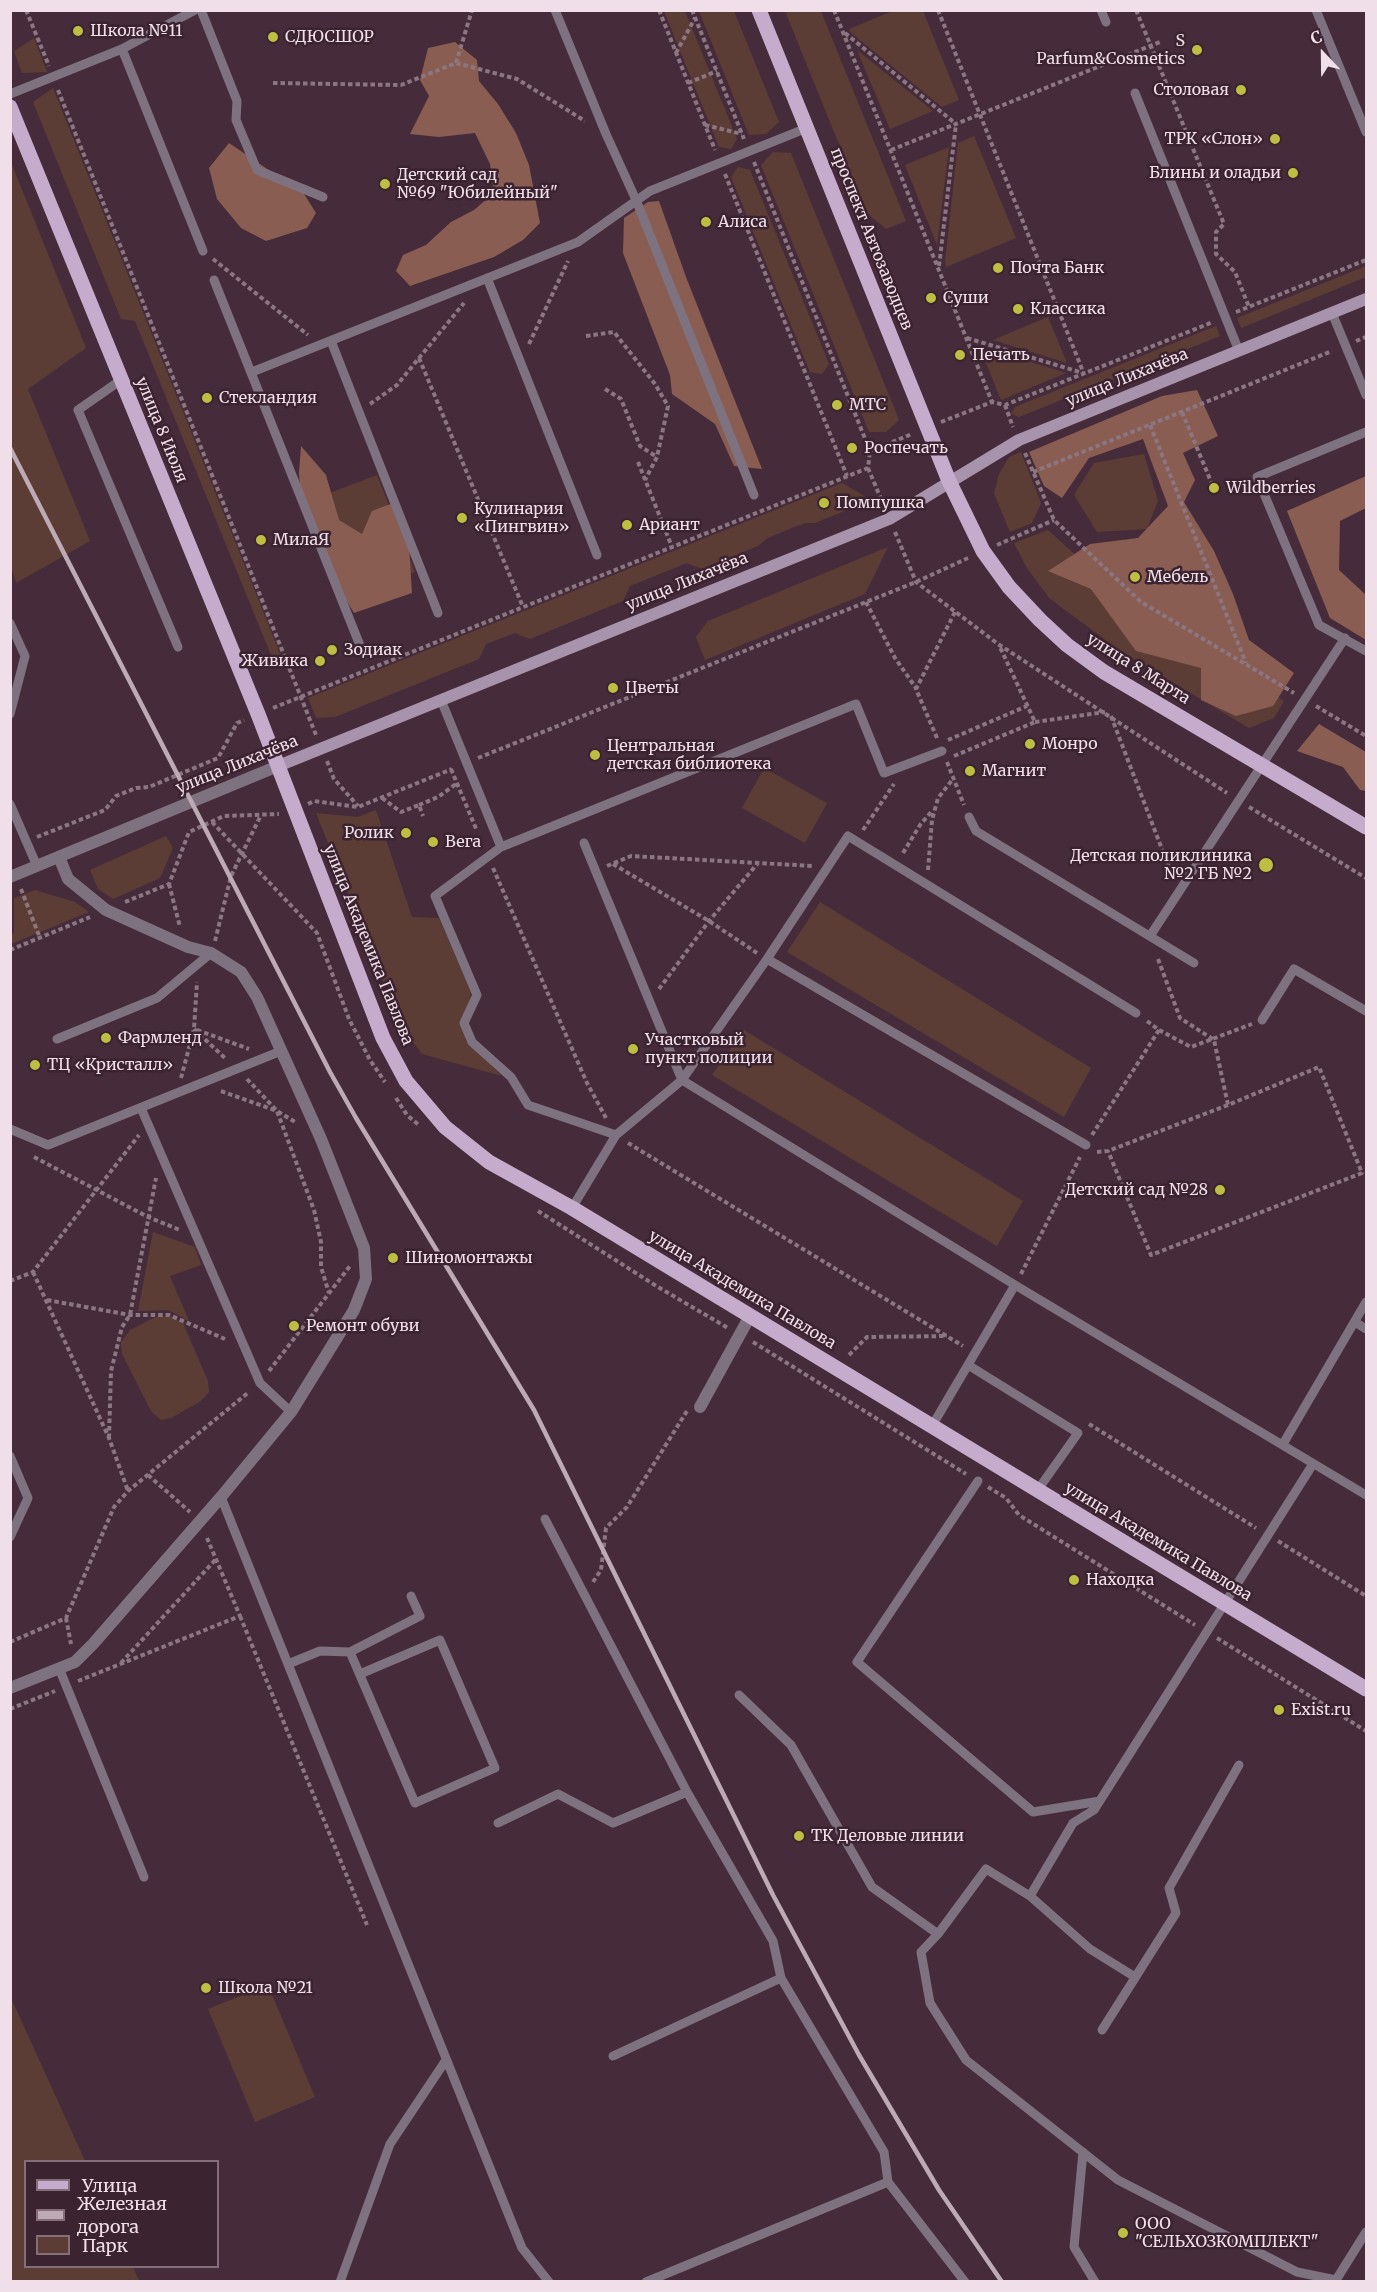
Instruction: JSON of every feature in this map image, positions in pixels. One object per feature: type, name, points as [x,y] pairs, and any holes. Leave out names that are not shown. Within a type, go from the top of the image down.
[{"type":"main road","name":"проспект Автозаводцев","points":[[759,10],[949,481]]},
{"type":"main road","name":"улица 8 Июля","points":[[10,107],[278,766]]},
{"type":"main road","name":"улица Лихачёва","points":[[278,766],[889,519],[1018,440],[1366,299]]},
{"type":"main road","name":"улица 8 Марта","points":[[949,481],[983,551],[1009,588],[1067,645],[1104,672],[1366,827]]},
{"type":"main road","name":"улица Академика Павлова","points":[[278,766],[383,1038],[406,1081],[445,1127],[480,1155],[572,1208],[1366,1689]]},
{"type":"street","name":"улица Лихачёва","points":[[13,876],[278,766]]},
{"type":"street","points":[[10,1688],[75,1662],[221,1497],[291,1412],[354,1310],[366,1279],[364,1248],[321,1139],[275,1054],[257,997],[241,972],[211,953],[188,946],[106,910],[68,879],[59,856]]},
{"type":"street","points":[[700,1407],[750,1316]]},
{"type":"lane","points":[[10,94],[122,50],[195,10]]},
{"type":"lane","points":[[201,10],[237,101],[236,120],[257,170],[323,197]]},
{"type":"lane","points":[[555,10],[636,200],[754,495]]},
{"type":"lane","points":[[1101,10],[1106,22]]},
{"type":"lane","points":[[1316,10],[1366,132]]},
{"type":"lane","points":[[122,50],[203,251]]},
{"type":"lane","points":[[1135,93],[1239,351]]},
{"type":"lane","points":[[252,372],[578,242],[650,191],[807,128]]},
{"type":"lane","points":[[485,279],[597,555]]},
{"type":"lane","points":[[214,280],[361,648]]},
{"type":"lane","points":[[1332,313],[1366,395]]},
{"type":"lane","points":[[331,341],[438,613]]},
{"type":"lane","points":[[121,380],[78,410],[177,647]]},
{"type":"lane","points":[[1366,432],[1257,477],[1319,625],[1366,651]]},
{"type":"lane","points":[[10,623],[25,656],[10,714]]},
{"type":"lane","points":[[1150,936],[1345,639]]},
{"type":"lane","points":[[441,700],[501,847]]},
{"type":"lane","points":[[616,1135],[528,1105],[511,1077],[472,1042],[464,1023],[477,995],[435,896],[501,847],[856,704],[884,773],[944,755]]},
{"type":"lane","points":[[10,804],[37,866]]},
{"type":"lane","points":[[969,817],[976,831],[1194,963]]},
{"type":"lane","points":[[572,1208],[616,1135],[682,1080],[767,959],[848,836],[1136,1013]]},
{"type":"lane","points":[[584,843],[682,1080],[1015,1285],[1366,1495]]},
{"type":"lane","points":[[57,1039],[157,998],[211,953]]},
{"type":"lane","points":[[767,959],[1086,1145]]},
{"type":"lane","points":[[1262,1020],[1294,969],[1366,1011]]},
{"type":"lane","points":[[10,1129],[48,1145],[275,1054]]},
{"type":"lane","points":[[141,1108],[260,1383],[291,1412]]},
{"type":"lane","points":[[932,1426],[1015,1285]]},
{"type":"lane","points":[[1283,1444],[1366,1302]]},
{"type":"lane","points":[[1355,1322],[1366,1329]]},
{"type":"lane","points":[[968,1365],[1078,1433],[1037,1491]]},
{"type":"lane","points":[[10,1456],[28,1498],[10,1537]]},
{"type":"lane","points":[[1030,1896],[1073,1823],[1094,1810],[1100,1801],[1313,1464]]},
{"type":"lane","points":[[978,1481],[857,1662],[1033,1812],[1100,1801]]},
{"type":"lane","points":[[221,1497],[522,2248],[549,2282]]},
{"type":"lane","points":[[545,1519],[687,1792],[773,1941],[781,1978],[884,2152],[888,2182],[964,2282]]},
{"type":"lane","points":[[288,1664],[320,1651],[350,1652],[420,1616],[411,1596]]},
{"type":"lane","points":[[350,1652],[415,1803],[495,1768],[440,1640],[360,1674]]},
{"type":"lane","points":[[60,1668],[144,1877]]},
{"type":"lane","points":[[740,1695],[791,1745],[872,1887],[938,1934]]},
{"type":"lane","points":[[1102,2030],[1176,1913],[1169,1888],[1239,1765]]},
{"type":"lane","points":[[498,1823],[558,1794],[613,1823],[687,1792]]},
{"type":"lane","points":[[1135,1977],[1090,1949],[1030,1896],[986,1869],[938,1934],[921,1952],[930,2003],[966,2060],[1118,2180],[1297,2272],[1336,2281],[1366,2232]]},
{"type":"lane","points":[[613,2056],[781,1978]]},
{"type":"lane","points":[[340,2282],[390,2145],[446,2060]]},
{"type":"lane","points":[[1083,2152],[1074,2247],[1095,2282]]},
{"type":"lane","points":[[646,2282],[888,2182]]},
{"type":"path","points":[[26,10],[301,696]]},
{"type":"path","points":[[456,63],[472,10]]},
{"type":"path","points":[[659,10],[847,476]]},
{"type":"path","points":[[692,10],[870,451],[868,468],[916,582],[998,644],[1239,801],[1366,878]]},
{"type":"path","points":[[834,10],[992,402]]},
{"type":"path","points":[[938,10],[1084,374]]},
{"type":"path","points":[[1136,10],[1224,224],[1216,232],[1216,254],[1235,272],[1249,307]]},
{"type":"path","points":[[676,53],[695,18]]},
{"type":"path","points":[[843,32],[956,124]]},
{"type":"path","points":[[891,150],[1160,42]]},
{"type":"path","points":[[273,84],[401,85],[456,63],[517,79],[606,134]]},
{"type":"path","points":[[688,83],[717,71]]},
{"type":"path","points":[[939,269],[956,124]]},
{"type":"path","points":[[705,125],[742,134]]},
{"type":"path","points":[[520,362],[578,242]]},
{"type":"path","points":[[203,251],[320,345]]},
{"type":"path","points":[[870,451],[992,402],[1005,405],[1366,260]]},
{"type":"path","points":[[359,411],[397,385],[485,279]]},
{"type":"path","points":[[586,336],[614,332],[655,384],[668,406],[657,457],[645,480]]},
{"type":"path","points":[[966,337],[1084,374]]},
{"type":"path","points":[[1033,472],[1366,337]]},
{"type":"path","points":[[419,358],[523,607]]},
{"type":"path","points":[[605,389],[621,399],[640,446],[657,457]]},
{"type":"path","points":[[1005,405],[1054,520],[1141,602],[1366,736]]},
{"type":"path","points":[[1182,412],[1212,484]]},
{"type":"path","points":[[1150,425],[1246,664]]},
{"type":"path","points":[[638,462],[672,547]]},
{"type":"path","points":[[26,840],[42,836],[105,810],[116,796],[136,788],[149,787],[218,758],[237,723],[868,468]]},
{"type":"path","points":[[188,946],[169,884],[189,832],[224,816],[277,815],[314,801],[358,807],[916,582],[1054,520]]},
{"type":"path","points":[[866,602],[895,657],[916,689],[939,743],[1027,706]]},
{"type":"path","points":[[916,689],[955,612]]},
{"type":"path","points":[[998,644],[1035,722]]},
{"type":"path","points":[[936,764],[944,755],[1035,722],[1105,712]]},
{"type":"path","points":[[1111,716],[1179,893]]},
{"type":"path","points":[[944,755],[969,817]]},
{"type":"path","points":[[451,769],[587,1083],[616,1135],[974,1353]]},
{"type":"path","points":[[928,886],[929,838],[935,807],[938,798],[953,778]]},
{"type":"path","points":[[855,841],[897,779]]},
{"type":"path","points":[[381,798],[400,812],[438,797],[456,784]]},
{"type":"path","points":[[419,805],[423,816]]},
{"type":"path","points":[[895,865],[920,825],[935,807]]},
{"type":"path","points":[[211,953],[231,876],[261,815]]},
{"type":"path","points":[[596,871],[631,856],[826,867]]},
{"type":"path","points":[[650,1002],[709,921],[759,863]]},
{"type":"path","points":[[612,864],[709,921],[767,959]]},
{"type":"path","points":[[13,876],[40,938]]},
{"type":"path","points":[[10,950],[169,884]]},
{"type":"path","points":[[1150,936],[1180,1018],[1214,1040],[1228,1105]]},
{"type":"path","points":[[177,1093],[194,1029],[198,973],[195,966]]},
{"type":"path","points":[[1136,1013],[1159,1030],[1191,1047],[1262,1020]]},
{"type":"path","points":[[194,1029],[275,1054]]},
{"type":"path","points":[[194,1029],[277,1111],[314,1210],[321,1242],[321,1267],[329,1294]]},
{"type":"path","points":[[1015,1285],[1086,1145],[1159,1030]]},
{"type":"path","points":[[1362,1173],[1151,1255],[1108,1151],[1319,1067],[1362,1173],[1366,1177]]},
{"type":"path","points":[[199,1084],[277,1111],[321,1139]]},
{"type":"path","points":[[10,1281],[33,1272],[142,1132],[150,1129]]},
{"type":"path","points":[[109,1438],[111,1371],[122,1327],[130,1315],[161,1154]]},
{"type":"path","points":[[31,1156],[148,1217],[197,1237]]},
{"type":"path","points":[[10,1642],[66,1618],[114,1507],[128,1491],[260,1383],[364,1248]]},
{"type":"path","points":[[33,1272],[109,1438],[128,1491]]},
{"type":"path","points":[[46,1299],[130,1315],[169,1314],[245,1347]]},
{"type":"path","points":[[826,1388],[854,1348],[867,1336],[947,1336]]},
{"type":"path","points":[[583,1594],[601,1570],[606,1528],[627,1507],[692,1403],[700,1407]]},
{"type":"path","points":[[1086,1422],[1366,1596]]},
{"type":"path","points":[[148,1475],[200,1521],[367,1925]]},
{"type":"path","points":[[121,1664],[216,1559]]},
{"type":"path","points":[[10,1709],[240,1616]]},
{"type":"green space","points":[[895,10],[923,11],[959,100],[942,107],[850,32],[849,29]]},
{"type":"green space","points":[[664,11],[685,11],[737,139],[731,149],[719,147]]},
{"type":"green space","points":[[699,11],[734,11],[779,122],[766,134],[749,135]]},
{"type":"green space","points":[[785,11],[821,11],[906,221],[886,229],[867,213]]},
{"type":"green space","points":[[34,38],[47,72],[22,73],[14,51]]},
{"type":"green space","points":[[857,50],[933,111],[890,129]]},
{"type":"green space","points":[[53,88],[281,656],[273,660],[135,321],[121,319],[33,102]]},
{"type":"green space","points":[[974,136],[1016,238],[946,267],[958,143]]},
{"type":"green space","points":[[949,147],[937,245],[905,165]]},
{"type":"green space","points":[[773,152],[791,153],[899,420],[886,432],[869,432],[761,165]]},
{"type":"green space","points":[[10,160],[86,348],[28,389],[90,541],[16,583],[10,563]]},
{"type":"green space","points":[[738,167],[750,170],[829,364],[822,374],[810,372],[731,177]]},
{"type":"green space","points":[[1366,266],[1366,277],[1241,328],[1237,318]]},
{"type":"green space","points":[[1048,317],[1067,363],[993,340]]},
{"type":"green space","points":[[1216,326],[1220,336],[1019,417],[1011,414],[1015,407]]},
{"type":"green space","points":[[979,346],[1066,373],[1001,400]]},
{"type":"green space","points":[[1021,452],[1041,503],[1032,523],[1010,532],[994,493],[999,474],[1009,457]]},
{"type":"green space","points":[[1144,454],[1158,501],[1147,529],[1097,532],[1074,495],[1094,463]]},
{"type":"green space","points":[[377,475],[415,572],[347,598],[309,501]]},
{"type":"green space","points":[[842,483],[866,497],[852,508],[815,523],[794,527],[768,538],[758,546],[702,569],[687,563],[630,586],[623,601],[530,639],[515,633],[486,644],[479,659],[335,717],[316,718],[308,698]]},
{"type":"green space","points":[[1048,530],[1137,611],[1284,701],[1274,718],[1249,728],[1119,650],[1049,598],[1027,568],[1014,543]]},
{"type":"green space","points":[[888,547],[865,594],[705,660],[696,637],[708,621]]},
{"type":"green space","points":[[764,768],[827,803],[805,843],[742,808]]},
{"type":"green space","points":[[376,810],[412,917],[439,918],[471,992],[465,1039],[502,1076],[422,1054],[401,1026],[316,813],[358,817]]},
{"type":"green space","points":[[166,836],[173,848],[160,878],[113,899],[98,889],[90,870]]},
{"type":"green space","points":[[35,890],[75,902],[89,912],[11,944],[11,935],[14,933],[14,898]]},
{"type":"green space","points":[[820,902],[1091,1068],[1064,1117],[787,952]]},
{"type":"green space","points":[[744,1030],[1023,1201],[997,1246],[712,1075]]},
{"type":"green space","points":[[153,1232],[195,1247],[201,1265],[170,1276],[189,1321],[168,1310],[138,1311]]},
{"type":"green space","points":[[170,1316],[183,1323],[208,1381],[209,1392],[201,1401],[171,1418],[161,1420],[151,1411],[122,1354],[121,1342],[130,1330],[156,1317]]},
{"type":"green space","points":[[268,1985],[315,2097],[255,2122],[208,2009]]},
{"type":"green space","points":[[11,1998],[85,2160],[24,2160],[24,2268],[133,2268],[139,2281],[11,2281]]},
{"type":"shaded area","points":[[455,42],[477,60],[479,81],[498,104],[516,133],[529,165],[540,223],[523,240],[494,257],[410,286],[396,271],[403,255],[426,245],[451,222],[474,210],[494,193],[490,164],[475,133],[439,137],[410,134],[429,96],[420,80],[428,48]]},
{"type":"shaded area","points":[[229,143],[304,194],[316,213],[307,228],[266,241],[241,228],[217,199],[209,168]]},
{"type":"shaded area","points":[[659,201],[686,277],[762,469],[734,466],[715,424],[672,394],[670,375],[623,253],[624,218],[648,202]]},
{"type":"shaded area","points":[[1197,390],[1218,436],[1183,453],[1195,480],[1184,502],[1214,551],[1233,594],[1249,640],[1294,673],[1273,706],[1236,716],[1201,700],[1201,668],[1136,651],[1091,589],[1048,571],[1090,544],[1138,538],[1168,506],[1143,439],[1089,458],[1062,498],[1044,486],[1029,452],[1162,396]]},
{"type":"shaded area","points":[[301,446],[326,475],[339,520],[362,534],[372,511],[393,503],[409,545],[412,593],[354,613],[325,566],[301,505],[299,473]]},
{"type":"shaded area","points":[[1366,476],[1366,508],[1340,521],[1339,570],[1366,595],[1366,640],[1330,618],[1287,511]]},
{"type":"shaded area","points":[[1319,724],[1366,752],[1366,791],[1360,790],[1343,767],[1297,751]]},
{"type":"railway","points":[[10,448],[330,1072],[534,1410],[773,1895],[859,2055],[939,2190],[1002,2282]]},
{"type":"place","name":"Школа №11","points":[[78,31]]},
{"type":"place","name":"СДЮСШОР","points":[[273,37]]},
{"type":"place","name":"S Parfum&Cosmetics","points":[[1197,50]]},
{"type":"place","name":"Столовая","points":[[1241,90]]},
{"type":"place","name":"ТРК «Слон»","points":[[1275,139]]},
{"type":"place","name":"Блины и оладьи","points":[[1293,173]]},
{"type":"place","name":"Детский сад №69 \"Юбилейный\"","points":[[385,184]]},
{"type":"place","name":"Алиса","points":[[706,222]]},
{"type":"place","name":"Почта Банк","points":[[998,268]]},
{"type":"place","name":"Суши","points":[[931,298]]},
{"type":"place","name":"Классика","points":[[1018,309]]},
{"type":"place","name":"Печать","points":[[960,355]]},
{"type":"place","name":"Стекландия","points":[[207,398]]},
{"type":"place","name":"МТС","points":[[837,405]]},
{"type":"place","name":"Роспечать","points":[[852,448]]},
{"type":"place","name":"Wildberries","points":[[1214,488]]},
{"type":"place","name":"Помпушка","points":[[824,503]]},
{"type":"place","name":"Кулинария «Пингвин»","points":[[462,518]]},
{"type":"place","name":"Ариант","points":[[627,525]]},
{"type":"place","name":"МилаЯ","points":[[261,540]]},
{"type":"place","name":"Мебель","points":[[1135,577]]},
{"type":"place","name":"Зодиак","points":[[332,650]]},
{"type":"place","name":"Живика","points":[[320,661]]},
{"type":"place","name":"Цветы","points":[[613,688]]},
{"type":"place","name":"Монро","points":[[1030,744]]},
{"type":"place","name":"Центральная детская библиотека","points":[[595,755]]},
{"type":"place","name":"Магнит","points":[[970,771]]},
{"type":"place","name":"Ролик","points":[[406,833]]},
{"type":"place","name":"Вега","points":[[433,842]]},
{"type":"place","name":"Детская поликлиника №2 ГБ №2","points":[[1266,865]]},
{"type":"place","name":"Фармленд","points":[[106,1038]]},
{"type":"place","name":"Участковый пункт полиции","points":[[633,1049]]},
{"type":"place","name":"ТЦ «Кристалл»","points":[[35,1065]]},
{"type":"place","name":"Детский сад №28","points":[[1220,1190]]},
{"type":"place","name":"Шиномонтажы","points":[[393,1258]]},
{"type":"place","name":"Ремонт обуви","points":[[294,1326]]},
{"type":"place","name":"Находка","points":[[1074,1580]]},
{"type":"place","name":"Exist.ru","points":[[1279,1710]]},
{"type":"place","name":"ТК Деловые линии","points":[[799,1836]]},
{"type":"place","name":"Школа №21","points":[[206,1988]]},
{"type":"place","name":"ООО \"СЕЛЬХОЗКОМПЛЕКТ\"","points":[[1123,2233]]}]
